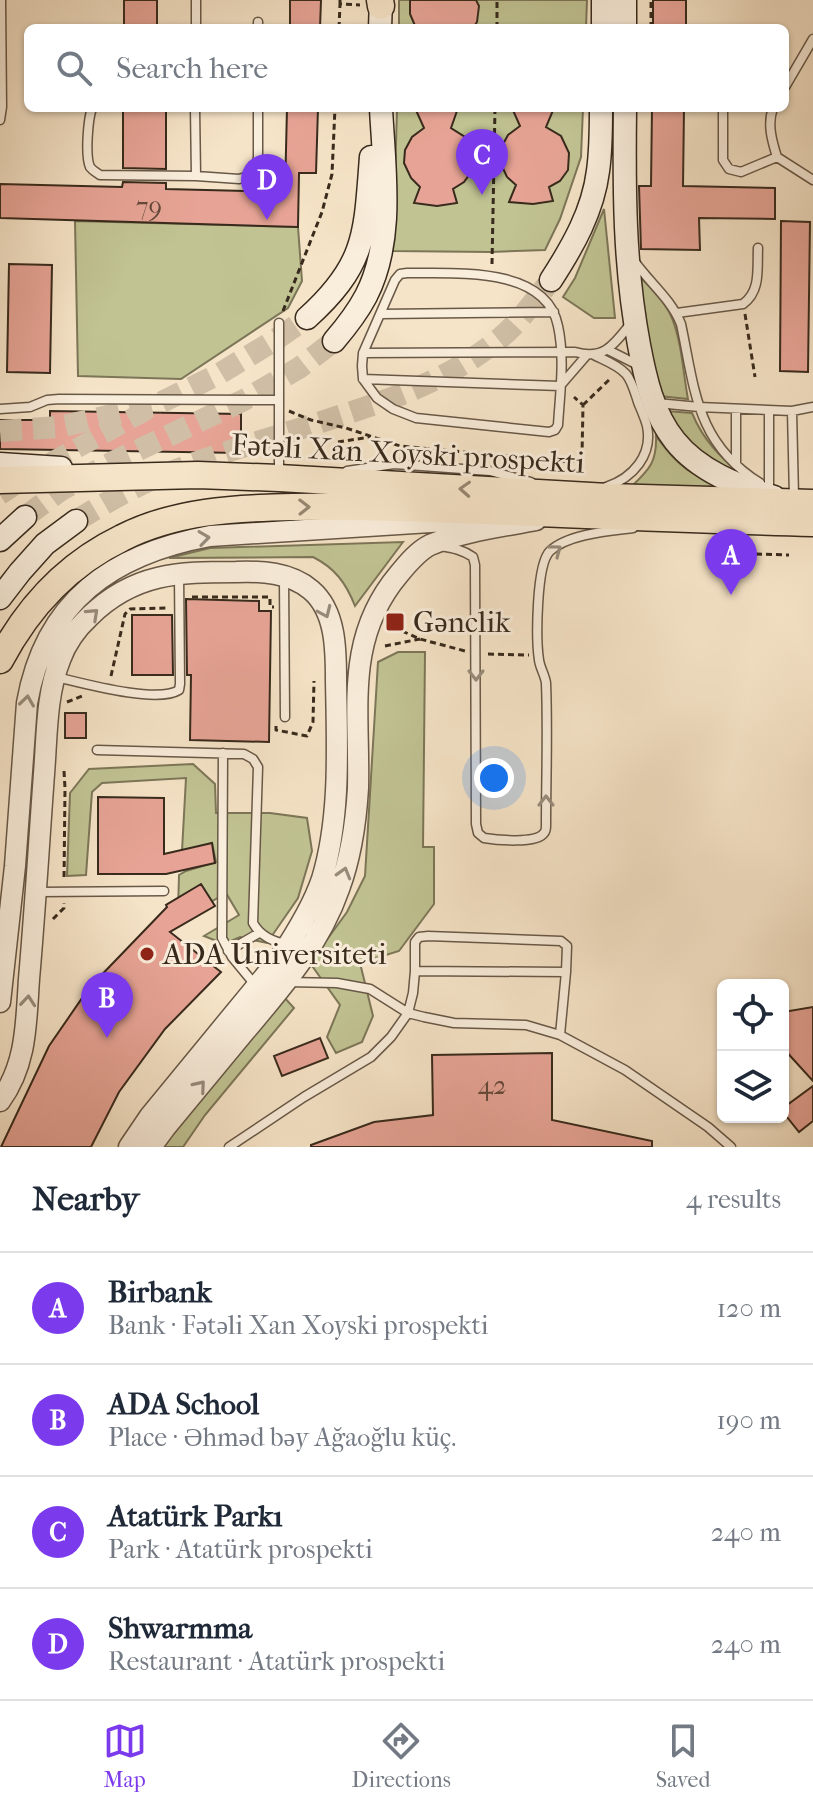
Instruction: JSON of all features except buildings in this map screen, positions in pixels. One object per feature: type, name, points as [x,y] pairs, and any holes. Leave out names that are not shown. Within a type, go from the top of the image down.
[{"type":"main road","points":[[603,0],[603,24]]},
{"type":"main road","points":[[625,0],[625,24]]},
{"type":"main road","points":[[307,318],[338,287],[355,261],[361,244],[378,112]]},
{"type":"main road","points":[[334,341],[368,294],[380,252],[385,204],[378,112]]},
{"type":"main road","points":[[551,280],[581,229],[592,198],[598,172],[601,112]]},
{"type":"main road","points":[[625,112],[626,249],[634,320],[643,368],[654,403],[674,440],[709,470],[808,515]]},
{"type":"main road","points":[[0,464],[198,475]]},
{"type":"main road","name":"Fətəli Xan Xoyski prospekti","points":[[0,480],[198,475],[287,478],[709,519],[808,515]]},
{"type":"main road","name":"Fətəli Xan Xoyski prospekti","points":[[0,660],[17,629],[37,603],[54,584],[94,553],[151,526],[206,512],[257,508],[568,504],[808,515]]},
{"type":"main road","points":[[0,540],[25,517]]},
{"type":"main road","points":[[0,598],[45,544],[76,521]]},
{"type":"street","points":[[151,1147],[286,982],[316,940],[339,890],[355,822],[359,668],[366,632],[387,588],[417,554],[432,545],[568,504]]},
{"type":"street","points":[[0,1002],[31,679],[50,632],[76,598],[126,563],[189,540],[568,504]]},
{"type":"street","points":[[0,1101],[21,1059],[37,892],[47,730],[55,677],[67,645],[82,624],[105,602],[140,582],[179,574],[267,572],[284,576],[311,590],[324,607],[335,645],[335,793],[329,848],[321,881],[279,959],[150,1116],[129,1147]]},
{"type":"lane","points":[[0,120],[1,0]]},
{"type":"lane","points":[[196,0],[196,24]]},
{"type":"lane","points":[[789,80],[813,39]]},
{"type":"lane","points":[[91,112],[88,122],[89,159],[91,169],[100,175],[239,179],[252,175],[258,157],[258,112]]},
{"type":"lane","points":[[195,112],[196,176]]},
{"type":"lane","points":[[723,112],[723,160],[729,169],[741,172],[777,157]]},
{"type":"lane","points":[[771,112],[771,135],[777,157],[813,180]]},
{"type":"lane","points":[[677,313],[743,304],[751,299],[756,290],[758,248]]},
{"type":"lane","points":[[626,249],[677,313],[699,407],[705,426],[719,448],[753,479],[808,515]]},
{"type":"lane","points":[[400,274],[492,275],[527,286],[543,298],[554,312],[561,352],[558,425],[555,430],[549,432],[416,418],[393,409],[377,398],[363,379],[363,353],[400,274]]},
{"type":"lane","points":[[381,314],[554,312]]},
{"type":"lane","points":[[363,379],[560,386],[590,355],[608,350],[634,320]]},
{"type":"lane","points":[[279,323],[278,400],[287,478]]},
{"type":"lane","points":[[608,350],[643,368]]},
{"type":"lane","points":[[363,353],[575,352],[619,368],[627,375],[646,424],[647,444],[643,457],[627,477],[568,504]]},
{"type":"lane","points":[[0,409],[30,407],[59,399],[278,400]]},
{"type":"lane","points":[[654,403],[769,411],[813,407]]},
{"type":"lane","points":[[736,409],[736,464]]},
{"type":"lane","points":[[769,411],[769,488]]},
{"type":"lane","points":[[792,411],[808,515]]},
{"type":"lane","points":[[432,545],[459,549],[473,557],[476,578],[478,833],[484,838],[535,839],[545,832],[546,826],[546,680],[540,664],[538,640],[539,581],[548,552],[558,545],[587,535],[709,519]]},
{"type":"lane","points":[[55,677],[135,693],[172,694],[179,690],[179,574]]},
{"type":"lane","points":[[281,716],[284,576]]},
{"type":"lane","points":[[97,750],[244,754],[253,759],[258,767],[253,923],[259,933],[288,945]]},
{"type":"lane","points":[[223,753],[222,938],[228,951],[257,987]]},
{"type":"lane","points":[[37,892],[164,891]]},
{"type":"lane","points":[[228,951],[259,933]]},
{"type":"lane","points":[[229,1147],[371,1057],[391,1037],[408,1013],[413,993],[415,942],[419,937],[561,941],[567,946],[560,1035]]},
{"type":"lane","points":[[415,971],[566,972]]},
{"type":"lane","points":[[286,982],[337,983],[370,989],[408,1013],[454,1023],[526,1025],[560,1035],[625,1070],[708,1127],[731,1147]]},
{"type":"path","points":[[497,0],[497,24]]},
{"type":"path","points":[[651,0],[651,24]]},
{"type":"path","points":[[339,24],[340,4]]},
{"type":"path","points":[[279,323],[322,212],[332,174],[335,112]]},
{"type":"path","points":[[492,275],[495,112]]},
{"type":"path","points":[[748,325],[755,377]]},
{"type":"path","points":[[278,400],[290,411],[311,420],[400,446],[570,462],[582,456],[583,405],[610,379]]},
{"type":"path","points":[[560,386],[583,405]]},
{"type":"path","points":[[338,442],[374,436]]},
{"type":"path","points":[[756,554],[789,555]]},
{"type":"path","points":[[61,709],[66,702],[101,688],[112,675],[125,614],[130,609],[180,608],[181,597],[270,597],[270,607],[275,607]]},
{"type":"path","points":[[393,627],[420,639],[476,654]]},
{"type":"path","points":[[385,646],[420,639]]},
{"type":"path","points":[[281,716],[276,730],[307,736],[313,722],[314,681]]},
{"type":"path","points":[[54,919],[64,908],[65,788],[62,762]]},
{"type":"green space","points":[[399,0],[587,0],[586,24],[399,24]]},
{"type":"green space","points":[[397,112],[583,112],[581,157],[560,219],[545,250],[393,251]]},
{"type":"green space","points":[[604,209],[615,318],[594,318],[563,297],[575,278]]},
{"type":"green space","points":[[75,221],[298,227],[302,281],[288,308],[181,379],[78,376]]},
{"type":"green space","points":[[632,268],[672,318],[688,399],[659,396]]},
{"type":"green space","points":[[666,411],[692,413],[708,441],[743,477],[708,459],[689,443]]},
{"type":"green space","points":[[656,436],[671,456],[686,468],[725,489],[632,486],[651,464]]},
{"type":"green space","points":[[403,542],[355,606],[339,577],[313,557],[169,558],[210,548]]},
{"type":"green space","points":[[398,652],[425,652],[423,847],[434,847],[434,904],[399,951],[360,963],[373,1016],[362,1042],[336,1053],[327,1037],[340,1005],[310,963],[347,912],[365,876],[378,662]]},
{"type":"green space","points":[[193,764],[215,784],[216,813],[270,813],[307,818],[312,851],[298,898],[267,943],[240,937],[224,944],[204,936],[239,915],[226,893],[191,914],[178,910],[179,875],[216,862],[212,843],[182,851],[186,778],[102,783],[92,792],[86,875],[67,876],[70,793],[89,769]]},
{"type":"green space","points":[[283,996],[294,1008],[205,1115],[183,1147],[163,1147]]},
{"type":"tunnel","points":[[76,521],[122,494],[171,472],[433,381],[499,339],[520,319],[551,280]]},
{"type":"tunnel","points":[[0,431],[59,427],[156,405],[219,374],[307,318]]},
{"type":"tunnel","points":[[25,517],[61,490],[111,463],[244,400],[299,368],[334,341]]},
{"type":"tunnel","points":[[0,495],[48,464],[156,405]]},
{"type":"place","name":"Atatürk Parkı","points":[[482,195]]},
{"type":"place","name":"Shwarmma","points":[[267,220]]},
{"type":"place","name":"Birbank","points":[[731,595]]},
{"type":"place","name":"Gənclik","points":[[395,622]]},
{"type":"place","name":"ADA Universiteti","points":[[147,954]]},
{"type":"place","name":"ADA School","points":[[107,1038]]}]
